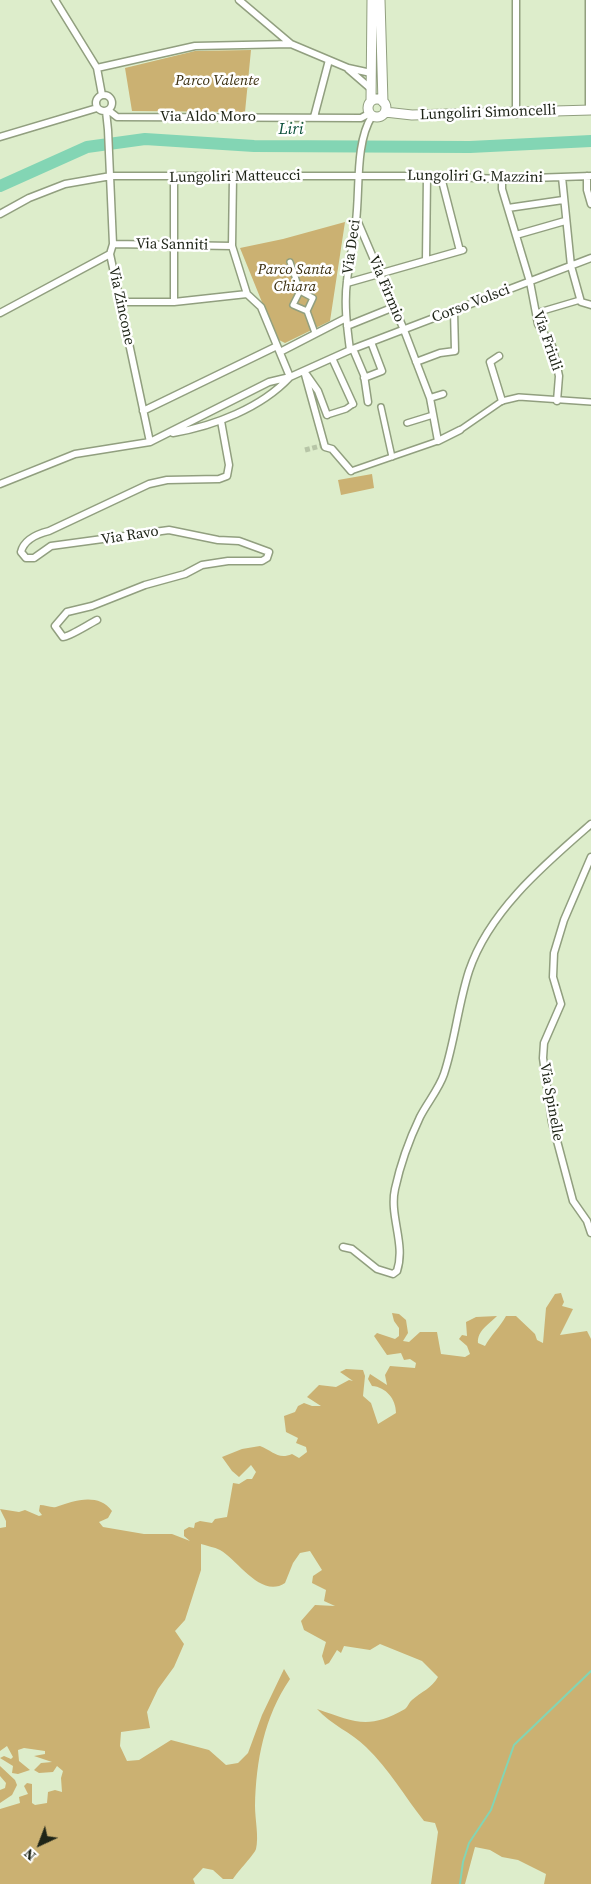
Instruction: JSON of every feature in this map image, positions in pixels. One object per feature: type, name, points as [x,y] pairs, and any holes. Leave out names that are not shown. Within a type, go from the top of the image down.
[{"type":"main road","points":[[372,0],[371,101],[368,106],[371,115],[379,117],[385,112],[383,102],[380,0]]},
{"type":"main road","points":[[371,73],[378,77],[383,85]]},
{"type":"main road","points":[[371,101],[379,99],[383,102]]},
{"type":"main road","name":"Lungoliri Simoncelli","points":[[385,112],[412,115],[516,114],[590,110]]},
{"type":"street","points":[[55,0],[97,68],[102,95]]},
{"type":"street","points":[[239,0],[291,44],[348,68],[371,73]]},
{"type":"street","points":[[516,0],[516,114]]},
{"type":"street","points":[[589,0],[590,110]]},
{"type":"street","points":[[97,68],[194,46],[291,44]]},
{"type":"street","points":[[314,117],[329,60]]},
{"type":"street","points":[[348,68],[370,88]]},
{"type":"street","points":[[0,137],[97,108],[107,111],[112,106],[112,100],[108,96],[102,95],[96,100],[97,108]]},
{"type":"street","name":"Via Aldo Moro","points":[[107,111],[117,117],[364,118],[371,115]]},
{"type":"street","name":"Via Zincone","points":[[107,111],[111,176],[112,244],[110,254],[150,442]]},
{"type":"street","name":"Via Deci","points":[[368,402],[364,378],[351,349],[346,318],[347,283],[357,220],[360,172],[366,128],[371,115]]},
{"type":"street","name":"Lungoliri G. Mazzini","points":[[360,172],[502,179],[589,176]]},
{"type":"street","name":"Lungoliri Matteucci","points":[[0,214],[29,198],[65,184],[111,176],[174,178],[360,172]]},
{"type":"street","points":[[233,176],[232,246],[247,294],[261,308],[290,377]]},
{"type":"street","points":[[426,260],[427,176]]},
{"type":"street","points":[[347,283],[461,250],[441,176]]},
{"type":"street","points":[[589,176],[587,190],[591,204]]},
{"type":"street","points":[[174,178],[174,302]]},
{"type":"street","points":[[562,178],[571,266],[580,300]]},
{"type":"street","name":"Via Friuli","points":[[502,179],[502,189],[530,282],[538,324],[552,346],[560,376],[557,401]]},
{"type":"street","points":[[508,208],[563,200]]},
{"type":"street","name":"Via Firmio","points":[[357,220],[404,330],[430,398],[438,441]]},
{"type":"street","points":[[516,235],[566,221]]},
{"type":"street","name":"Via Sanniti","points":[[112,244],[232,246]]},
{"type":"street","points":[[0,313],[110,254]]},
{"type":"street","name":"Corso Volsci","points":[[290,377],[351,349],[591,258]]},
{"type":"street","points":[[290,262],[300,291],[313,298],[307,311],[315,333]]},
{"type":"street","points":[[300,291],[293,305],[307,311]]},
{"type":"street","points":[[119,302],[174,302],[247,294]]},
{"type":"street","points":[[536,313],[580,300],[591,306]]},
{"type":"street","points":[[347,326],[394,307]]},
{"type":"street","points":[[416,362],[440,353],[456,351],[454,310]]},
{"type":"street","points":[[143,411],[346,318]]},
{"type":"street","points":[[364,378],[382,371],[371,342]]},
{"type":"street","points":[[499,356],[490,362],[502,401]]},
{"type":"street","points":[[304,371],[318,391],[328,415],[346,409],[353,404],[332,358]]},
{"type":"street","points":[[304,371],[325,447],[332,449],[351,471],[438,441],[460,430],[502,401],[519,397],[591,402]]},
{"type":"street","points":[[164,435],[221,421],[276,392],[290,377]]},
{"type":"street","points":[[0,484],[75,454],[150,442],[269,382],[290,377]]},
{"type":"street","points":[[430,398],[443,394]]},
{"type":"street","points":[[380,407],[392,456]]},
{"type":"street","points":[[407,423],[433,415]]},
{"type":"street","name":"Via Ravo","points":[[97,620],[82,626],[68,637],[63,637],[55,626],[67,612],[92,606],[145,585],[185,574],[202,565],[228,561],[262,561],[267,558],[269,552],[239,542],[168,530],[51,546],[34,558],[26,558],[21,552],[27,541],[38,533],[49,531],[121,499],[133,490],[167,480],[220,479],[227,476],[230,464],[221,421]]},
{"type":"street","points":[[343,1247],[352,1249],[377,1269],[392,1274],[397,1271],[400,1262],[394,1210],[395,1189],[419,1119],[443,1076],[469,971],[478,949],[504,909],[562,850],[591,824]]},
{"type":"street","name":"Via Spinelle","points":[[591,856],[556,944],[552,971],[561,1004],[544,1043],[543,1058],[552,1122],[573,1201],[587,1221],[591,1233]]},
{"type":"green space","name":"Parco Valente","points":[[251,50],[245,112],[132,111],[125,68],[195,51]]},
{"type":"green space","name":"Parco Santa Chiara","points":[[345,222],[330,321],[285,343],[277,339],[240,248],[283,239]]},
{"type":"green space","points":[[372,474],[374,488],[341,495],[338,480]]},
{"type":"green space","points":[[561,1293],[564,1302],[562,1306],[573,1309],[560,1335],[587,1331],[591,1339],[591,1884],[544,1884],[546,1874],[518,1860],[502,1857],[490,1850],[475,1847],[465,1884],[431,1884],[438,1832],[435,1823],[424,1821],[366,1747],[328,1720],[317,1709],[361,1722],[381,1720],[405,1709],[411,1701],[430,1687],[438,1677],[422,1661],[380,1644],[370,1650],[344,1646],[341,1653],[337,1650],[329,1663],[325,1665],[322,1656],[326,1642],[304,1630],[301,1621],[315,1605],[335,1606],[324,1601],[326,1590],[312,1583],[313,1576],[322,1570],[310,1551],[300,1553],[293,1563],[285,1583],[276,1587],[267,1586],[259,1582],[220,1550],[201,1544],[201,1570],[185,1620],[175,1631],[184,1644],[174,1667],[158,1689],[147,1712],[150,1728],[121,1732],[120,1746],[127,1761],[139,1760],[171,1740],[209,1750],[226,1765],[238,1763],[248,1753],[262,1715],[284,1669],[290,1679],[268,1724],[257,1773],[255,1806],[257,1839],[255,1852],[233,1879],[223,1879],[213,1870],[203,1868],[193,1879],[195,1884],[0,1884],[0,1809],[20,1803],[19,1797],[28,1794],[24,1786],[27,1783],[32,1784],[32,1803],[35,1805],[47,1803],[48,1792],[55,1790],[62,1792],[61,1778],[63,1771],[57,1766],[53,1772],[39,1773],[34,1770],[41,1763],[52,1762],[34,1756],[45,1754],[45,1751],[24,1748],[18,1750],[19,1761],[30,1770],[18,1774],[12,1773],[13,1766],[0,1758],[4,1756],[11,1759],[13,1757],[7,1746],[0,1751],[0,1528],[6,1527],[6,1521],[0,1509],[19,1512],[25,1510],[39,1516],[42,1515],[39,1511],[40,1505],[54,1507],[77,1501],[93,1500],[106,1505],[112,1511],[108,1518],[99,1522],[103,1527],[144,1534],[172,1534],[190,1541],[184,1536],[184,1530],[189,1527],[194,1528],[195,1523],[200,1521],[212,1523],[215,1519],[227,1517],[233,1483],[239,1484],[247,1479],[252,1479],[256,1472],[251,1465],[239,1477],[222,1457],[242,1449],[260,1446],[283,1456],[292,1454],[299,1458],[307,1452],[306,1447],[296,1443],[298,1438],[286,1432],[284,1416],[295,1412],[298,1406],[304,1403],[312,1406],[321,1406],[307,1397],[319,1385],[336,1387],[349,1380],[353,1381],[340,1372],[346,1369],[363,1370],[365,1376],[363,1396],[371,1403],[378,1424],[396,1413],[394,1403],[386,1391],[372,1386],[368,1379],[370,1374],[387,1385],[385,1375],[390,1366],[415,1368],[416,1363],[410,1359],[404,1360],[401,1353],[387,1355],[374,1336],[377,1333],[395,1339],[399,1336],[399,1328],[394,1321],[392,1313],[399,1314],[406,1320],[408,1333],[403,1341],[409,1342],[420,1332],[437,1332],[441,1354],[465,1357],[470,1354],[467,1346],[459,1339],[462,1335],[467,1336],[466,1322],[476,1317],[497,1316],[479,1335],[478,1343],[485,1346],[506,1316],[516,1316],[535,1334],[537,1340],[543,1343],[546,1308],[555,1294]]},
{"type":"green space","points":[[0,1766],[15,1780],[17,1785],[12,1795],[0,1803],[0,1790],[5,1788],[6,1783],[0,1776]]},
{"type":"waterway","name":"Liri","points":[[0,186],[87,147],[145,139],[254,146],[470,147],[591,141]]},
{"type":"waterway","points":[[460,1884],[463,1862],[469,1843],[491,1810],[514,1745],[591,1671]]},
{"type":"tunnel","points":[[305,450],[324,445]]}]
